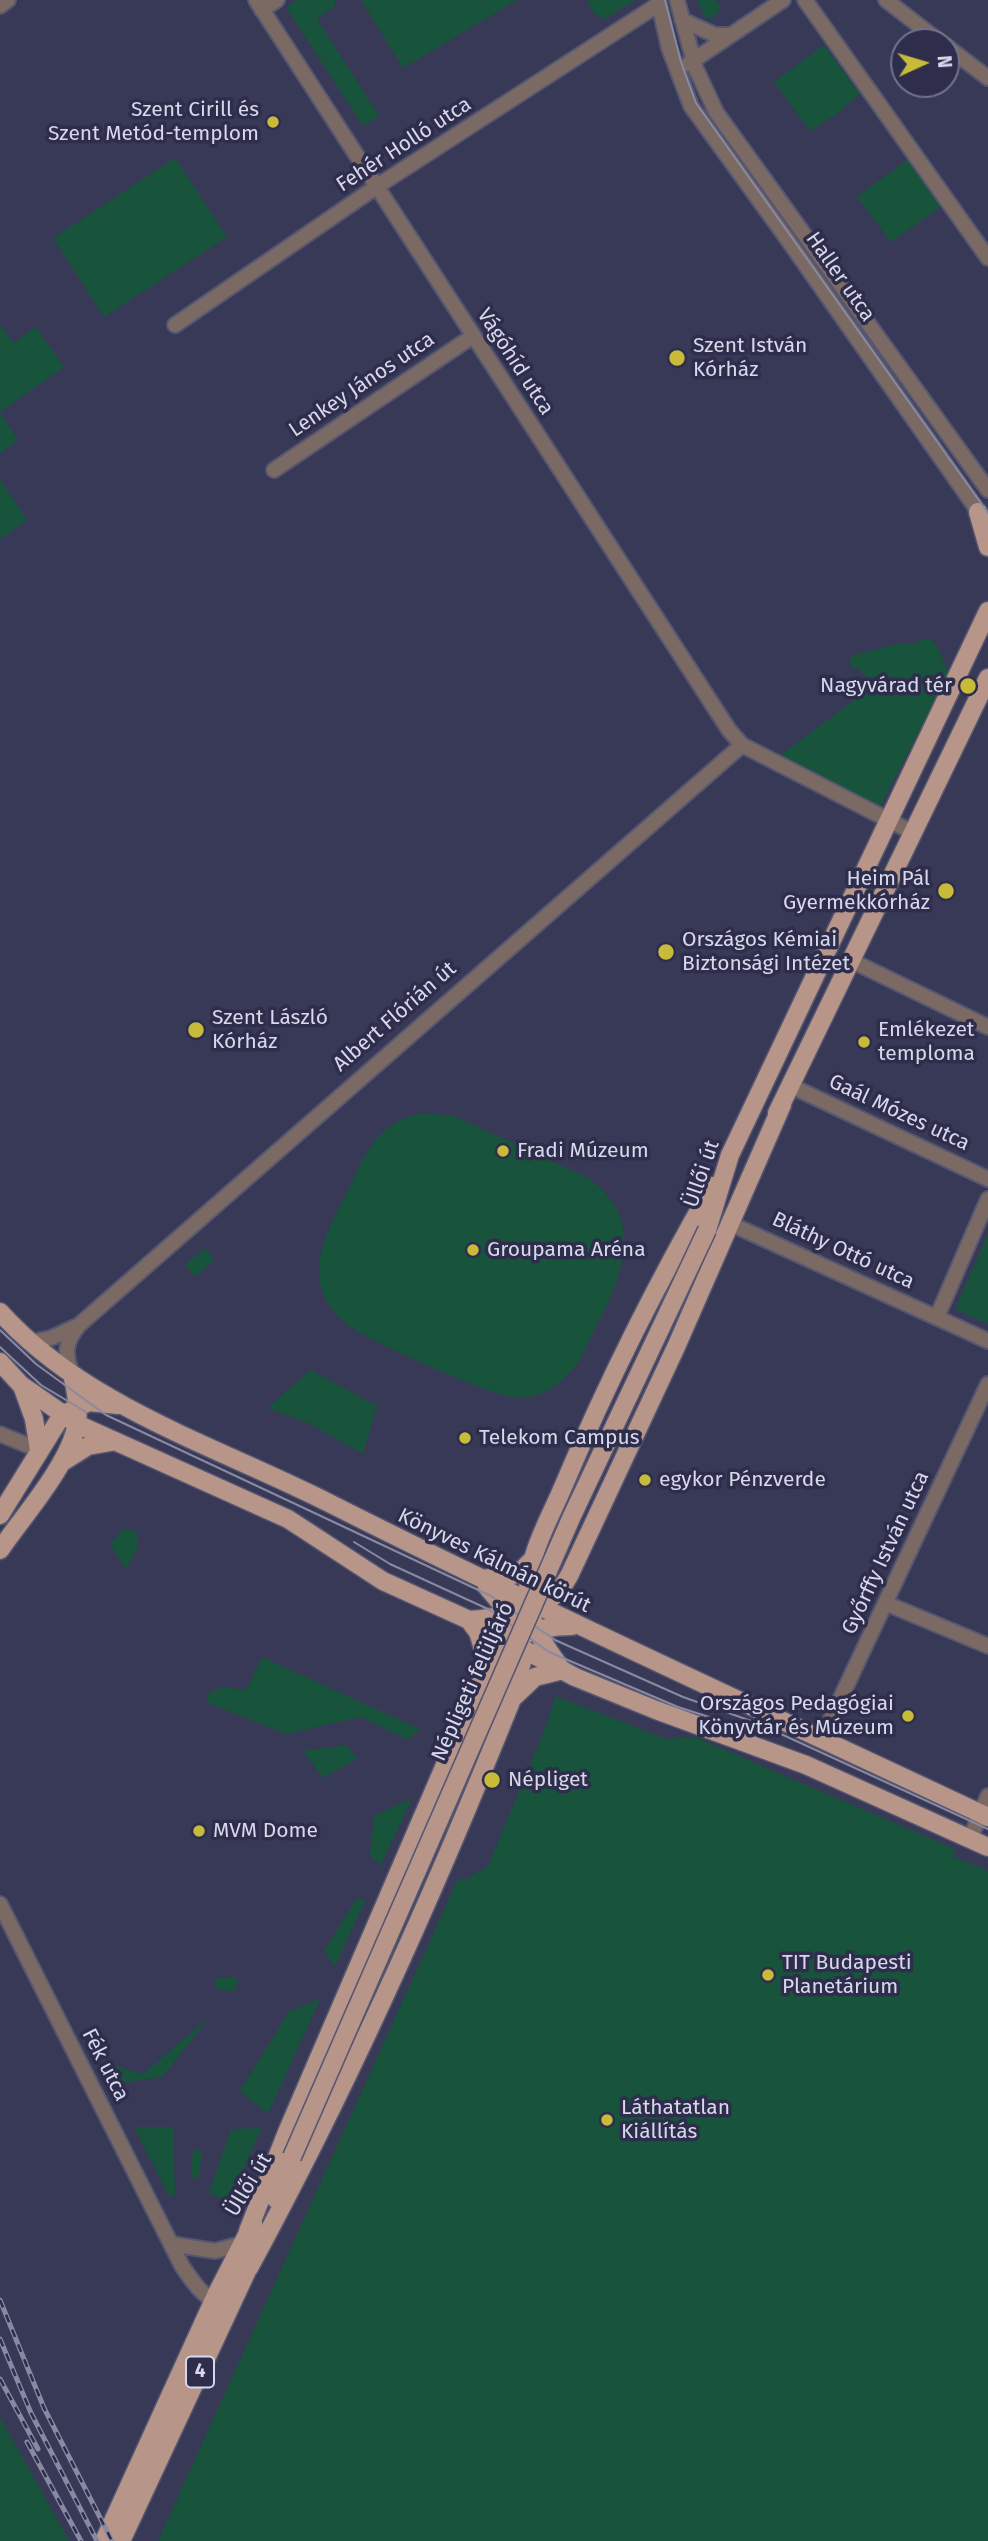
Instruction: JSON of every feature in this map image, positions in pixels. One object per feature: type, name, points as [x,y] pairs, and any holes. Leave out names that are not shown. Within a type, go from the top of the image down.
[{"type":"main road","points":[[983,519],[988,547]]},
{"type":"main road","name":"Üllői út","points":[[707,1230],[730,1155],[988,611]]},
{"type":"main road","name":"Üllői út","points":[[707,1230],[792,1086],[850,960],[988,678]]},
{"type":"main road","points":[[469,1620],[509,1614],[556,1595],[569,1576],[732,1224],[782,1105]]},
{"type":"main road","points":[[563,1670],[537,1630],[530,1605],[533,1559],[573,1464],[656,1287],[730,1155]]},
{"type":"main road","name":"Népligeti felüljáró","points":[[292,2157],[572,1516],[707,1230]]},
{"type":"main road","name":"Könyves Kálmán körút","points":[[0,1312],[72,1374],[124,1406],[325,1501],[530,1605],[984,1815]]},
{"type":"main road","points":[[0,1362],[22,1385],[111,1442],[288,1519],[383,1581],[516,1641],[563,1670],[656,1710],[806,1765],[988,1847]]},
{"type":"main road","points":[[0,1550],[59,1465],[72,1415],[72,1374]]},
{"type":"main road","points":[[22,1385],[34,1419],[39,1450]]},
{"type":"main road","points":[[0,1515],[39,1450],[72,1415],[89,1402],[124,1406]]},
{"type":"main road","points":[[59,1465],[88,1446],[111,1442]]},
{"type":"main road","points":[[573,1464],[589,1456],[606,1464],[612,1482]]},
{"type":"main road","points":[[480,1579],[518,1574],[533,1559]]},
{"type":"main road","points":[[533,1559],[542,1571],[554,1578],[569,1576]]},
{"type":"main road","points":[[245,2238],[287,2132],[488,1665],[498,1649],[537,1630],[554,1626],[576,1626],[567,1610],[569,1576]]},
{"type":"main road","points":[[249,2268],[305,2166],[401,1965],[512,1699],[524,1662],[509,1614],[499,1598],[480,1579]]},
{"type":"main road","points":[[469,1620],[478,1632],[488,1665]]},
{"type":"main road","points":[[512,1699],[534,1677],[563,1670]]},
{"type":"main road","points":[[465,1716],[484,1713],[492,1716],[498,1723],[499,1731]]},
{"type":"main road","points":[[452,1750],[466,1770],[481,1772],[485,1769]]},
{"type":"main road","name":"Üllői út","points":[[121,2541],[245,2238],[292,2157]]},
{"type":"main road","name":"Üllői út","points":[[104,2541],[220,2301],[249,2268],[292,2157]]},
{"type":"street","points":[[0,6],[8,0]]},
{"type":"street","points":[[259,5],[277,0]]},
{"type":"street","name":"Haller utca","points":[[677,0],[694,62],[716,112],[988,490]]},
{"type":"street","points":[[669,48],[681,62],[694,62],[728,35],[783,0]]},
{"type":"street","points":[[886,0],[922,28]]},
{"type":"street","name":"Haller utca","points":[[659,2],[669,48],[691,106],[983,519]]},
{"type":"street","name":"Fehér Holló utca","points":[[174,325],[376,187],[659,2]]},
{"type":"street","name":"Vágóhíd utca","points":[[259,5],[742,745]]},
{"type":"street","points":[[808,5],[988,258]]},
{"type":"street","points":[[682,19],[715,35],[728,35]]},
{"type":"street","points":[[960,57],[988,78]]},
{"type":"street","name":"Lenkey János utca","points":[[274,470],[473,336]]},
{"type":"street","points":[[742,745],[912,832]]},
{"type":"street","name":"Albert Flórián út","points":[[72,1374],[66,1351],[68,1338],[79,1325],[742,745]]},
{"type":"street","points":[[850,960],[988,1027]]},
{"type":"street","name":"Gaál Mózes utca","points":[[792,1086],[988,1179]]},
{"type":"street","points":[[937,1317],[988,1199]]},
{"type":"street","name":"Bláthy Ottó utca","points":[[732,1224],[988,1341]]},
{"type":"street","name":"Albert Flórián út","points":[[32,1342],[51,1338],[79,1325]]},
{"type":"street","name":"Győrffy István utca","points":[[821,1740],[988,1384]]},
{"type":"street","points":[[0,1434],[39,1450]]},
{"type":"street","points":[[886,1603],[988,1646]]},
{"type":"street","points":[[970,1839],[984,1815],[988,1796]]},
{"type":"street","name":"Fék utca","points":[[0,1904],[182,2266],[220,2301]]},
{"type":"street","points":[[171,2245],[215,2250],[245,2238]]},
{"type":"green space","points":[[297,0],[335,0],[335,6],[317,19],[379,116],[363,126],[286,7]]},
{"type":"green space","points":[[361,0],[517,0],[403,68]]},
{"type":"green space","points":[[587,0],[635,0],[605,19],[594,14]]},
{"type":"green space","points":[[697,0],[714,0],[721,6],[716,16],[706,19]]},
{"type":"green space","points":[[824,45],[860,94],[843,107],[844,109],[810,131],[774,82]]},
{"type":"green space","points":[[175,158],[227,237],[104,317],[53,238]]},
{"type":"green space","points":[[908,159],[942,206],[891,242],[857,197]]},
{"type":"green space","points":[[0,324],[13,343],[36,327],[64,367],[0,412]]},
{"type":"green space","points":[[0,413],[18,440],[0,453]]},
{"type":"green space","points":[[0,479],[27,520],[0,539]]},
{"type":"green space","points":[[930,639],[936,644],[949,673],[880,807],[778,757],[866,691],[866,677],[859,669],[850,666],[851,656],[900,643],[913,644]]},
{"type":"green space","name":"Groupama Aréna","points":[[424,1113],[454,1116],[590,1179],[610,1199],[621,1221],[624,1243],[621,1266],[603,1314],[580,1360],[568,1375],[538,1395],[519,1398],[505,1395],[430,1366],[356,1330],[336,1315],[325,1297],[319,1273],[323,1246],[333,1219],[364,1157],[387,1128],[410,1116]]},
{"type":"green space","points":[[988,1234],[988,1324],[955,1309]]},
{"type":"green space","points":[[205,1248],[215,1260],[195,1277],[185,1265]]},
{"type":"green space","points":[[311,1370],[377,1406],[363,1454],[308,1423],[267,1408]]},
{"type":"green space","points":[[124,1528],[137,1532],[138,1547],[126,1570],[110,1544]]},
{"type":"green space","points":[[262,1657],[420,1729],[408,1740],[361,1717],[286,1734],[206,1702],[209,1693],[222,1687],[246,1690]]},
{"type":"green space","name":"Népliget","points":[[555,1696],[667,1739],[695,1737],[955,1849],[952,1856],[988,1871],[988,2541],[158,2541],[458,1879],[466,1879],[488,1866],[548,1721]]},
{"type":"green space","points":[[347,1745],[357,1759],[323,1778],[303,1751]]},
{"type":"green space","points":[[412,1798],[381,1866],[370,1855],[374,1816]]},
{"type":"green space","points":[[366,1898],[335,1967],[324,1951],[355,1901]]},
{"type":"green space","points":[[238,1977],[235,1991],[217,1990],[214,1978]]},
{"type":"green space","points":[[320,1999],[268,2114],[240,2091],[289,2011]]},
{"type":"green space","points":[[212,2015],[162,2077],[114,2084],[106,2071],[116,2066],[143,2074]]},
{"type":"green space","points":[[134,2127],[173,2127],[175,2193],[170,2198]]},
{"type":"green space","points":[[262,2128],[228,2202],[209,2193],[231,2129]]},
{"type":"green space","points":[[193,2149],[202,2151],[199,2179],[191,2176]]},
{"type":"green space","points":[[0,2417],[69,2541],[0,2541]]},
{"type":"tram line","points":[[665,0],[681,62],[696,103],[988,513]]},
{"type":"tram line","points":[[0,1330],[36,1364],[106,1415],[491,1596],[555,1640],[683,1697],[757,1723],[988,1829]]},
{"type":"tram line","points":[[0,1347],[41,1385],[86,1412]]},
{"type":"tram line","points":[[354,1542],[390,1564],[490,1610],[549,1652],[678,1707],[740,1727]]},
{"type":"railway","points":[[0,2300],[44,2408],[112,2541]]},
{"type":"railway","points":[[0,2339],[31,2413],[97,2541]]},
{"type":"railway","points":[[0,2379],[38,2449]]},
{"type":"railway","points":[[27,2442],[81,2541]]},
{"type":"place","name":"Szent Cirill és Szent Metód-templom","points":[[273,122]]},
{"type":"place","name":"Szent István Kórház","points":[[677,358]]},
{"type":"place","name":"Nagyvárad tér","points":[[968,686]]},
{"type":"place","name":"Heim Pál Gyermekkórház","points":[[946,891]]},
{"type":"place","name":"Országos Kémiai Biztonsági Intézet","points":[[666,952]]},
{"type":"place","name":"Szent László Kórház","points":[[196,1030]]},
{"type":"place","name":"Emlékezet temploma","points":[[864,1042]]},
{"type":"place","name":"Fradi Múzeum","points":[[503,1151]]},
{"type":"place","name":"Groupama Aréna","points":[[473,1250]]},
{"type":"place","name":"Telekom Campus","points":[[465,1438]]},
{"type":"place","name":"egykor Pénzverde","points":[[645,1480]]},
{"type":"place","name":"Országos Pedagógiai Könyvtár és Múzeum","points":[[908,1716]]},
{"type":"place","name":"Népliget","points":[[492,1780]]},
{"type":"place","name":"MVM Dome","points":[[199,1831]]},
{"type":"place","name":"TIT Budapesti Planetárium","points":[[768,1975]]},
{"type":"place","name":"Láthatatlan Kiállítás","points":[[607,2120]]}]
